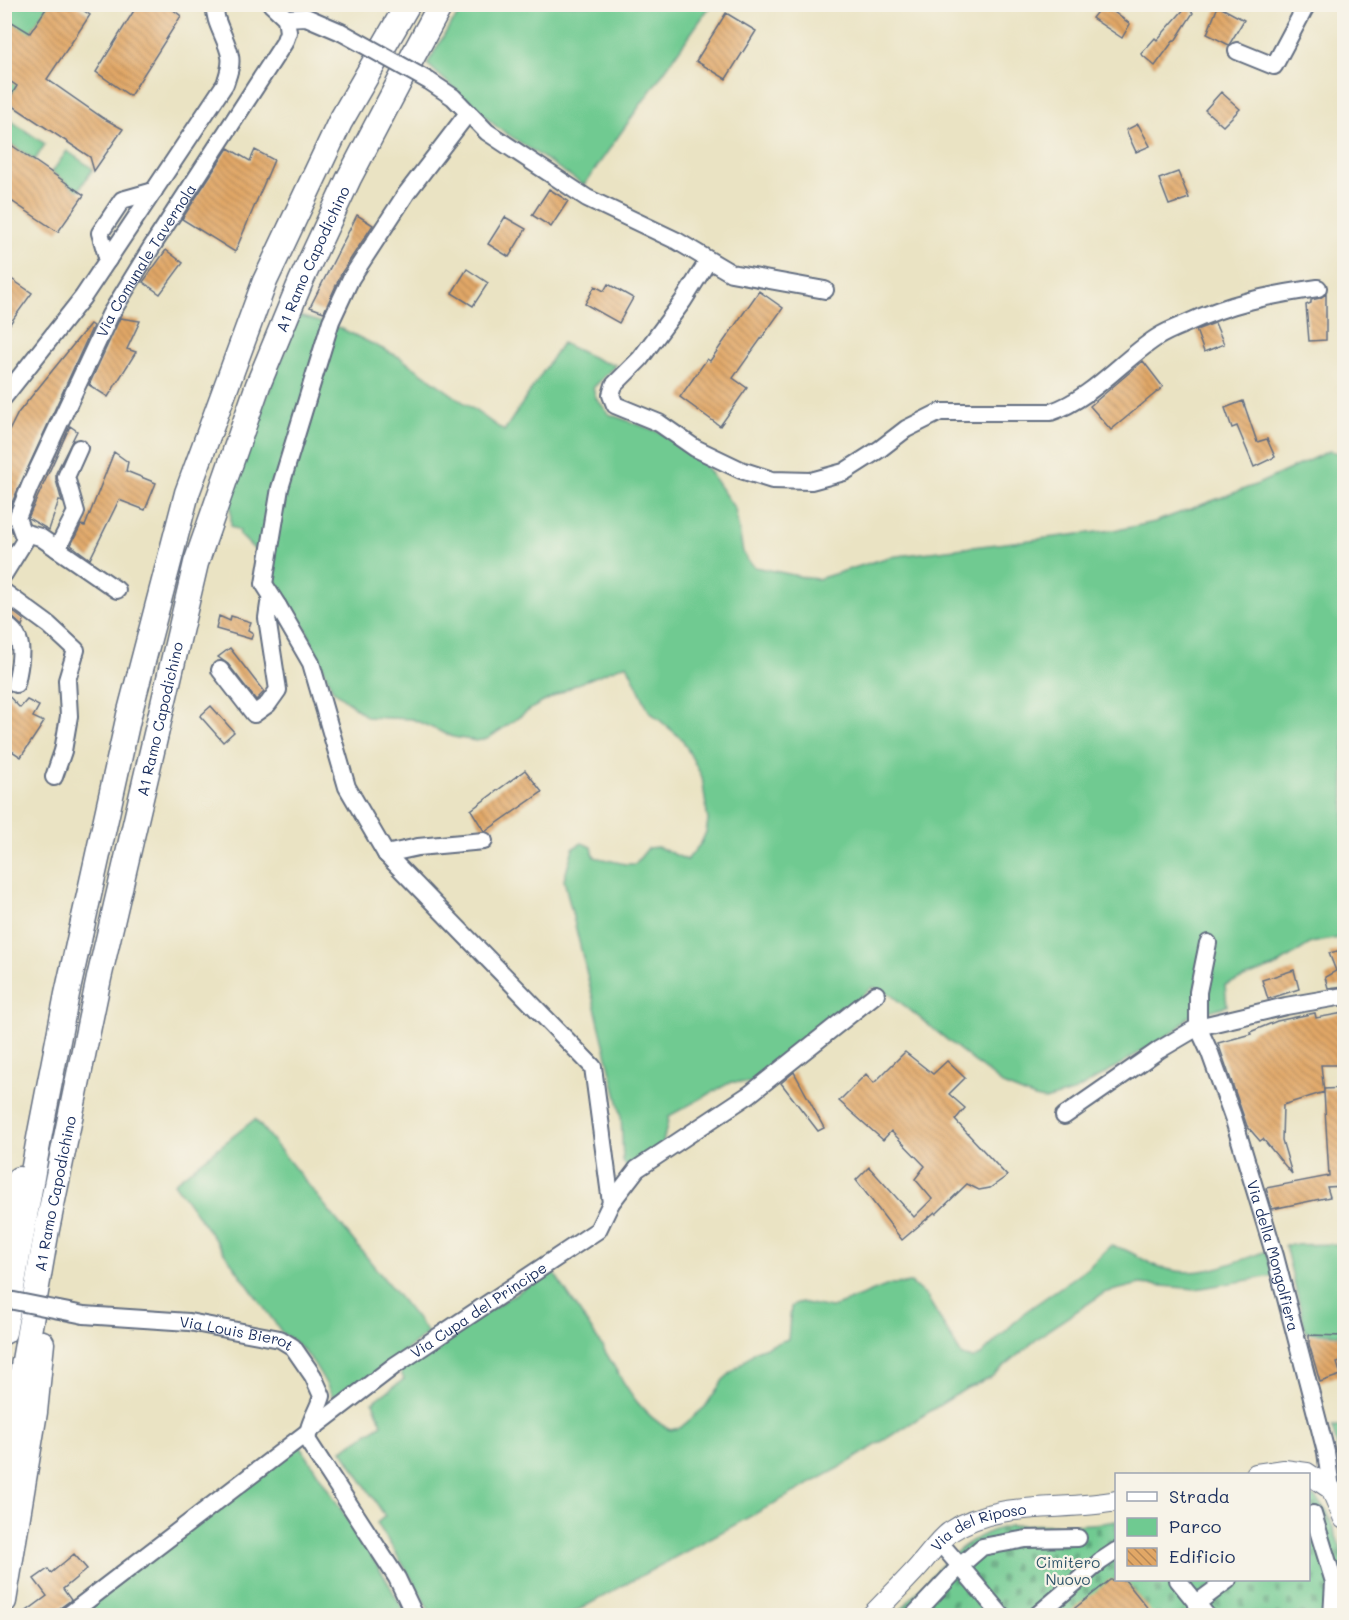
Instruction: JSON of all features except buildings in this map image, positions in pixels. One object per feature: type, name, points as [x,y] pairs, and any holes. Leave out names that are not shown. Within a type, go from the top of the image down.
[{"type":"highway","name":"A1 Ramo Capodichino","points":[[4,1332],[67,994],[129,715],[187,494],[265,281],[340,122],[408,4]]},
{"type":"highway","name":"A1 Ramo Capodichino","points":[[4,1474],[47,1228],[99,978],[196,563],[258,385],[301,281],[355,168],[441,4]]},
{"type":"highway","points":[[4,1227],[15,1188],[40,1133]]},
{"type":"highway","points":[[4,1601],[35,1412],[49,1283],[47,1228]]},
{"type":"main road","points":[[1263,1473],[1284,1470],[1307,1473]]},
{"type":"main road","points":[[1310,1475],[1331,1489],[1344,1519]]},
{"type":"main road","name":"Via del Riposo","points":[[871,1616],[949,1533],[979,1516],[1036,1508],[1094,1506],[1115,1501]]},
{"type":"street","points":[[4,397],[83,297],[225,84],[230,57],[218,23],[215,4]]},
{"type":"street","points":[[271,4],[286,18],[306,17],[341,32],[429,81],[453,97],[487,132],[587,198],[677,241],[731,273],[825,290]]},
{"type":"street","points":[[1237,51],[1274,66],[1307,4]]},
{"type":"street","name":"Via Comunale Tavernola","points":[[4,574],[25,540],[17,518],[30,486],[110,315],[284,43],[288,32],[286,18]]},
{"type":"street","points":[[468,112],[406,194],[351,278],[331,321],[280,488],[264,584],[274,605],[311,663],[347,787],[386,854],[593,1067],[611,1203]]},
{"type":"street","points":[[708,261],[683,301],[640,359],[614,386],[612,401],[620,408],[658,423],[695,448],[741,470],[772,480],[811,481],[844,472],[906,429],[940,412],[1051,412],[1066,407],[1135,352],[1159,336],[1207,313],[1244,301],[1318,288]]},
{"type":"street","points":[[57,549],[76,512],[66,477],[79,448]]},
{"type":"street","points":[[23,531],[40,537],[117,590]]},
{"type":"street","points":[[4,592],[49,625],[76,650],[67,680],[69,716],[63,751],[54,777]]},
{"type":"street","points":[[220,670],[254,714],[268,704],[278,690],[267,618],[274,605]]},
{"type":"street","points":[[4,624],[12,628],[22,649],[16,684]]},
{"type":"street","points":[[386,854],[418,847],[484,841]]},
{"type":"street","points":[[1198,1028],[1198,992],[1208,943]]},
{"type":"street","name":"Via Cupa del Principe","points":[[67,1616],[394,1366],[598,1230],[611,1203],[637,1169],[750,1094],[876,994]]},
{"type":"street","points":[[1065,1116],[1159,1050],[1198,1028],[1286,1006],[1344,996]]},
{"type":"street","name":"Via della Mongolfiera","points":[[1198,1028],[1210,1053],[1233,1118],[1275,1256],[1326,1452],[1331,1489]]},
{"type":"street","name":"Via Louis Bierot","points":[[4,1299],[84,1315],[189,1322],[280,1339],[293,1347],[313,1376],[322,1396],[318,1411],[307,1432]]},
{"type":"street","points":[[307,1432],[308,1441],[397,1578],[415,1616]]},
{"type":"street","points":[[1311,1516],[1334,1582],[1332,1616]]},
{"type":"street","points":[[913,1616],[960,1566],[982,1547],[1026,1539],[1078,1538]]},
{"type":"street","points":[[940,1543],[1002,1616]]},
{"type":"street","points":[[1036,1616],[1115,1552]]},
{"type":"street","points":[[1179,1581],[1202,1609],[1227,1581]]},
{"type":"green space","points":[[4,5],[49,5],[27,37],[9,26],[11,21],[5,17]]},
{"type":"green space","points":[[467,5],[711,5],[584,185],[497,127],[427,64],[449,27]]},
{"type":"green space","points":[[4,77],[17,86],[7,102],[7,118],[45,144],[35,160],[5,140]]},
{"type":"green space","points":[[67,151],[93,169],[78,191],[52,172]]},
{"type":"green space","points":[[299,316],[340,328],[399,357],[504,431],[562,343],[603,362],[616,365],[593,388],[596,398],[609,414],[662,433],[702,461],[735,509],[743,552],[747,560],[755,567],[808,578],[818,579],[889,557],[1122,529],[1155,522],[1258,484],[1329,451],[1344,454],[1344,937],[1311,943],[1276,966],[1225,985],[1227,1006],[1188,1017],[1177,1030],[1076,1091],[1045,1100],[1005,1086],[891,995],[873,987],[768,1072],[776,1084],[731,1082],[669,1116],[658,1165],[636,1182],[623,1161],[621,1114],[564,880],[573,848],[582,843],[592,847],[594,857],[625,864],[635,864],[648,848],[658,847],[687,860],[701,843],[708,821],[702,777],[682,739],[649,711],[627,664],[577,684],[534,707],[487,739],[476,741],[453,737],[412,719],[367,717],[333,690],[305,627],[258,553],[239,534],[240,531],[231,526],[230,490]]},
{"type":"green space","points":[[255,1119],[428,1333],[341,1399],[334,1399],[307,1354],[283,1334],[174,1183]]},
{"type":"green space","points":[[1344,1244],[1344,1335],[1306,1332],[1285,1245]]},
{"type":"green space","points":[[1110,1246],[1128,1251],[1157,1266],[1185,1272],[1212,1269],[1266,1251],[1273,1276],[1196,1289],[1140,1284],[1104,1293],[1048,1330],[991,1377],[967,1388],[841,1467],[569,1615],[431,1615],[417,1587],[377,1523],[385,1516],[342,1450],[382,1424],[373,1402],[404,1379],[399,1369],[552,1270],[631,1394],[648,1414],[670,1430],[680,1428],[705,1407],[723,1380],[756,1351],[788,1339],[791,1307],[800,1302],[831,1308],[891,1284],[911,1283],[927,1297],[962,1356],[972,1359],[981,1355],[1025,1312],[1088,1268]]},
{"type":"green space","points":[[1332,1427],[1344,1427],[1344,1474],[1343,1470]]},
{"type":"green space","points":[[299,1444],[386,1579],[406,1615],[96,1614],[89,1603]]},
{"type":"green space","name":"Cimitero Nuovo","points":[[1310,1496],[1317,1499],[1327,1511],[1344,1558],[1344,1615],[896,1616],[935,1571],[965,1545],[982,1535],[1000,1528],[1019,1525],[1115,1521],[1115,1581],[1310,1581]]}]
